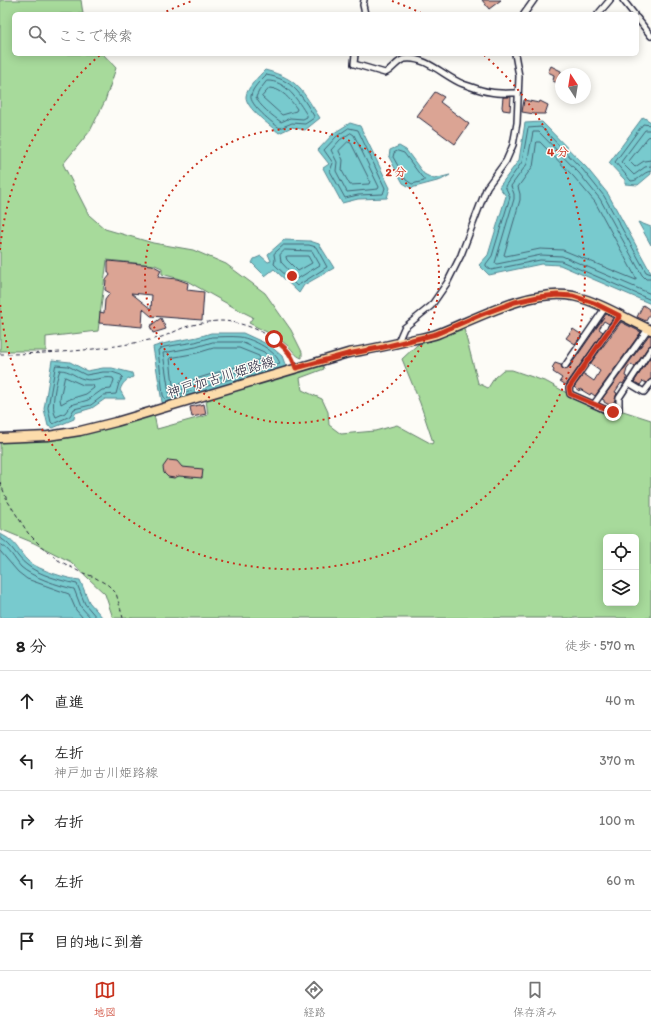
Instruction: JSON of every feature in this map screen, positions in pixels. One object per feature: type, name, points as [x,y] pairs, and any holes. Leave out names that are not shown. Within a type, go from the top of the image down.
[{"type":"main road","name":"神戸加古川姫路線","points":[[0,438],[48,436],[94,428],[296,368],[348,354],[436,334],[515,302],[538,297],[557,295],[573,296],[594,303],[649,330]]},
{"type":"street","points":[[364,0],[363,5],[365,12]]},
{"type":"street","points":[[525,12],[534,0]]},
{"type":"street","points":[[600,12],[610,0]]},
{"type":"street","points":[[624,0],[633,12]]},
{"type":"street","points":[[639,21],[651,36]]},
{"type":"street","points":[[355,56],[354,64],[385,73],[390,71],[400,61],[405,59],[413,60],[432,66],[462,84],[490,92],[518,93]]},
{"type":"street","points":[[397,344],[404,328],[431,306],[447,283],[461,255],[487,187],[506,161],[513,145],[517,122],[519,76],[515,56]]},
{"type":"street","points":[[565,366],[605,308]]},
{"type":"street","points":[[620,316],[569,388],[570,394],[613,412],[619,409],[619,398],[651,349]]},
{"type":"street","points":[[594,404],[649,330]]},
{"type":"street","points":[[629,383],[644,392],[651,383]]},
{"type":"path","points":[[0,354],[54,353],[116,345],[156,339],[186,327],[221,321],[242,324],[262,332],[274,339],[284,346],[292,356],[296,368]]},
{"type":"path","points":[[0,482],[7,500],[28,533],[58,560],[108,585],[116,593],[123,618]]},
{"type":"green space","points":[[0,0],[81,0],[83,12],[12,12],[12,56],[105,56],[116,68],[105,101],[90,131],[63,164],[89,215],[105,229],[153,243],[193,250],[226,264],[265,293],[291,330],[302,352],[302,358],[279,339],[249,323],[253,317],[187,281],[162,274],[162,268],[155,265],[107,260],[98,331],[46,337],[46,351],[0,351]]},
{"type":"green space","points":[[464,329],[478,383],[488,388],[495,377],[503,370],[512,370],[547,382],[610,417],[623,411],[651,420],[651,618],[113,618],[105,594],[71,562],[34,543],[0,529],[0,442],[36,441],[89,432],[154,415],[157,429],[208,415],[206,400],[322,364],[324,369],[300,378],[302,390],[322,399],[328,412],[329,425],[341,434],[375,431],[397,425],[432,444],[433,442],[420,403],[402,359],[417,345]]},
{"type":"water","points":[[265,70],[293,82],[304,93],[320,118],[305,130],[292,127],[279,133],[265,121],[250,106],[246,96],[251,86]]},
{"type":"water","points":[[643,117],[651,122],[651,174],[638,185],[625,184],[625,180],[609,163]]},
{"type":"water","points":[[542,122],[586,167],[608,194],[651,273],[651,304],[560,265],[541,264],[489,275],[479,265],[488,255],[506,196],[499,187],[519,160],[525,123]]},
{"type":"water","points":[[350,123],[360,126],[390,188],[387,198],[358,199],[342,203],[323,168],[329,164],[318,150],[334,133]]},
{"type":"water","points":[[399,146],[406,150],[424,174],[434,179],[450,175],[441,180],[411,188],[403,183],[389,157],[390,150]]},
{"type":"water","points":[[638,222],[651,227],[651,245]]},
{"type":"water","points":[[284,240],[310,241],[319,244],[334,268],[304,285],[299,293],[274,269],[265,276],[252,263],[254,259],[261,256],[268,262],[271,261],[268,254]]},
{"type":"water","points":[[211,333],[243,333],[269,345],[282,356],[286,367],[166,404],[162,402],[153,347]]},
{"type":"water","points":[[52,360],[70,362],[87,371],[112,368],[132,373],[133,377],[128,379],[122,385],[120,390],[125,399],[105,399],[92,408],[75,413],[74,419],[53,428],[48,426],[44,409]]},
{"type":"water","points":[[0,534],[10,540],[25,558],[34,565],[54,574],[80,580],[89,602],[103,618],[0,618]]},
{"type":"building","points":[[482,0],[501,0],[489,9]]},
{"type":"building","points":[[551,66],[555,68],[555,82],[553,81],[554,75],[548,72]]},
{"type":"building","points":[[435,92],[444,97],[440,102],[469,124],[455,144],[417,116]]},
{"type":"building","points":[[503,97],[511,97],[510,111],[503,110]]},
{"type":"building","points":[[524,100],[539,103],[540,101],[548,105],[545,114],[522,112]]},
{"type":"building","points":[[108,261],[152,265],[161,270],[158,277],[177,279],[188,283],[187,290],[204,292],[202,320],[151,316],[143,309],[142,327],[99,323],[100,312],[104,313],[105,300],[110,293],[105,290],[106,280],[110,275],[108,272]],"holes":[[[131,293],[152,295],[151,309]]]},
{"type":"building","points":[[643,305],[651,312],[646,321],[637,317]]},
{"type":"building","points":[[606,314],[613,318],[609,324],[604,321],[599,329],[603,332],[566,385],[560,381],[562,378],[553,372],[554,370],[552,368],[555,363],[561,365],[563,369],[568,369]]},
{"type":"building","points":[[161,318],[166,329],[153,333],[150,326]]},
{"type":"building","points":[[621,322],[641,332],[595,396],[591,393],[590,395],[580,389],[579,391],[574,387],[584,374],[594,381],[600,371],[590,364]]},
{"type":"building","points":[[573,329],[582,335],[575,344],[566,338]]},
{"type":"building","points":[[649,335],[651,335],[651,345],[648,347],[635,367],[631,364],[627,369],[625,376],[627,377],[623,384],[621,383],[615,392],[617,393],[614,402],[611,406],[604,402],[602,399]]},
{"type":"building","points":[[651,356],[651,379],[646,383],[643,381],[640,385],[634,382]]},
{"type":"building","points":[[204,404],[206,414],[192,417],[190,407]]},
{"type":"building","points":[[168,460],[177,461],[182,467],[203,469],[202,478],[179,476],[174,478],[168,477],[164,473],[163,467]]},
{"type":"route","points":[[274,339],[284,346],[292,356],[296,368],[348,354],[436,334],[515,302],[557,295],[573,296],[594,303],[620,316],[569,388],[570,394],[613,412]]}]
